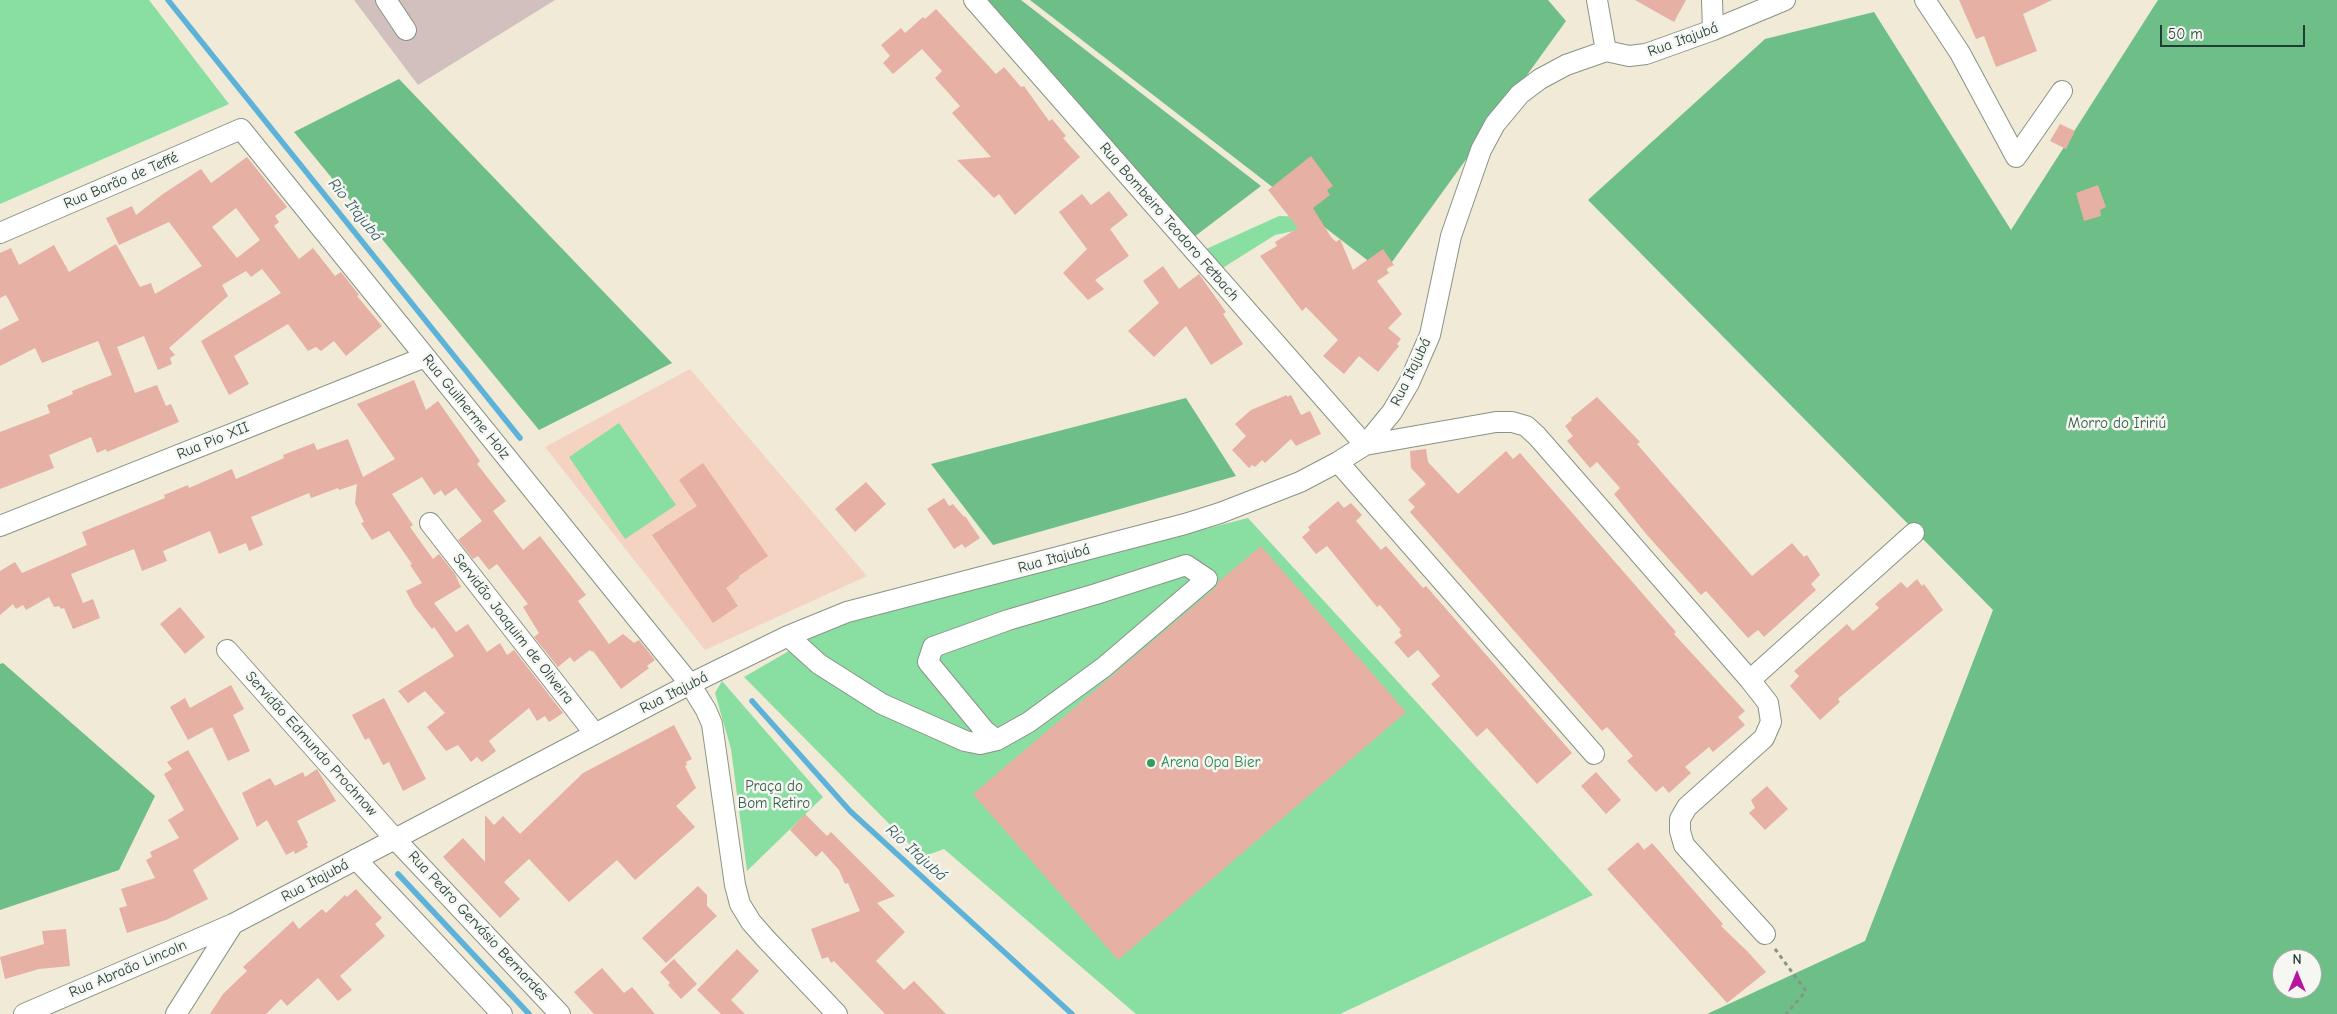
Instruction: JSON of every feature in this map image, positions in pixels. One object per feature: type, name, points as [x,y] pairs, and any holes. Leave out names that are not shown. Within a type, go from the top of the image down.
[{"type":"street","points":[[386,0],[406,30]]},
{"type":"street","name":"Rua Bombeiro Teodoro Fetbach","points":[[974,0],[1365,444]]},
{"type":"street","points":[[1597,0],[1606,51]]},
{"type":"street","points":[[1712,0],[1713,30]]},
{"type":"street","name":"Rua Itajubá","points":[[232,924],[690,684],[788,636],[847,612],[1185,524],[1220,513],[1300,482],[1338,462],[1365,444],[1392,412],[1421,360],[1430,335],[1451,236],[1480,150],[1495,124],[1520,94],[1540,79],[1566,65],[1606,51],[1629,56],[1646,54],[1713,30],[1785,0]]},
{"type":"street","points":[[1925,0],[1960,53],[2016,157],[2062,91]]},
{"type":"street","name":"Rua Barão de Teffé","points":[[0,233],[241,129]]},
{"type":"street","name":"Rua Guilherme Holz","points":[[241,129],[690,684],[712,724],[735,885],[740,904],[751,922],[837,1014]]},
{"type":"street","name":"Rua Pio XII","points":[[0,526],[425,357]]},
{"type":"street","points":[[1365,444],[1496,422],[1512,422],[1526,426],[1537,436],[1750,680],[1768,703],[1771,722],[1764,738],[1687,807],[1680,819],[1680,831],[1684,845],[1765,934]]},
{"type":"street","points":[[1338,462],[1594,754]]},
{"type":"street","name":"Servidão Joaquim de Oliveira","points":[[430,523],[595,734]]},
{"type":"street","points":[[1750,680],[1914,533]]},
{"type":"street","points":[[788,636],[819,664],[882,704],[965,741],[980,744],[997,740],[1029,722],[1104,666],[1207,579],[1186,565],[1008,620],[933,648],[928,662],[985,731],[997,740]]},
{"type":"street","name":"Servidão Edmundo Prochnow","points":[[227,650],[395,839]]},
{"type":"street","name":"Rua Pedro Gervásio Bernardes","points":[[395,839],[560,1014]]},
{"type":"street","points":[[356,859],[502,1014]]},
{"type":"street","points":[[176,1014],[232,924]]},
{"type":"street","name":"Rua Abraão Lincoln","points":[[24,1014],[232,924]]},
{"type":"path","points":[[1765,934],[1806,991],[1786,1014]]},
{"type":"shaded area","points":[[354,0],[555,0],[418,85]]},
{"type":"shaded area","points":[[690,369],[867,576],[705,650],[545,447]]},
{"type":"green space","points":[[0,0],[149,0],[229,104],[0,204]]},
{"type":"green space","points":[[988,0],[1021,0],[1261,186],[1190,240]]},
{"type":"green space","points":[[1030,0],[1548,0],[1566,21],[1384,273]]},
{"type":"green space","name":"Morro do Iririú","points":[[2158,0],[2337,0],[2337,1014],[1707,1014],[1865,941],[1993,610],[1588,200],[1765,39],[1874,12],[2011,230]]},
{"type":"green space","points":[[399,79],[672,363],[539,430],[294,132]]},
{"type":"green space","points":[[1279,216],[1307,217],[1317,226],[1275,235],[1221,269],[1204,250]]},
{"type":"green space","points":[[1186,398],[1236,476],[993,545],[931,464]]},
{"type":"green space","points":[[619,423],[676,505],[625,539],[569,457]]},
{"type":"green space","name":"Arena Opa Bier","points":[[1248,518],[1593,895],[1340,1014],[1136,1014],[944,849],[922,857],[744,677],[839,622]]},
{"type":"green space","points":[[3,663],[155,796],[119,870],[0,910],[0,664]]},
{"type":"green space","name":"Praça do Bom Retiro","points":[[722,681],[823,797],[747,871],[731,749],[715,693]]},
{"type":"building","points":[[1635,0],[1686,0],[1674,22]]},
{"type":"building","points":[[1959,0],[2052,0],[2023,14],[2037,51],[1996,67],[1984,36],[1976,39]]},
{"type":"building","points":[[936,9],[996,74],[1004,67],[1021,87],[1024,86],[1049,121],[1052,119],[1066,136],[1063,138],[1080,157],[1015,215],[999,194],[994,198],[957,160],[991,157],[952,113],[960,106],[935,78],[942,71],[922,49],[893,74],[883,63],[890,56],[881,45],[901,28],[905,33],[923,17],[925,19]]},
{"type":"building","points":[[2060,124],[2075,131],[2066,149],[2050,141]]},
{"type":"building","points":[[1311,156],[1333,186],[1327,190],[1330,195],[1313,208],[1331,237],[1336,242],[1340,239],[1353,270],[1383,249],[1394,265],[1386,269],[1389,273],[1377,281],[1402,314],[1388,328],[1401,339],[1397,344],[1399,346],[1378,372],[1359,356],[1344,374],[1323,356],[1338,340],[1306,307],[1302,311],[1260,256],[1277,246],[1275,242],[1298,228],[1268,190]]},
{"type":"building","points":[[247,157],[287,207],[275,216],[279,222],[274,226],[299,259],[313,248],[335,276],[341,272],[359,295],[357,296],[382,326],[346,356],[334,341],[321,351],[316,347],[308,351],[288,324],[234,356],[249,384],[229,395],[201,341],[281,293],[262,269],[251,277],[246,271],[222,285],[228,296],[169,348],[175,355],[170,358],[172,364],[158,370],[144,336],[117,347],[135,393],[157,385],[166,406],[171,404],[179,422],[107,452],[106,449],[97,453],[91,437],[49,455],[54,468],[0,489],[0,432],[50,413],[47,405],[73,394],[72,391],[112,375],[98,341],[42,363],[35,348],[0,366],[0,330],[19,320],[6,295],[0,298],[0,253],[11,248],[19,265],[54,245],[69,272],[116,244],[140,287],[151,283],[155,294],[202,266],[169,222],[119,245],[106,218],[132,206],[136,215],[163,194],[201,169],[211,183]],"holes":[[[236,208],[260,240],[237,258],[212,227]]]},
{"type":"building","points":[[2098,185],[2106,207],[2100,210],[2101,216],[2084,221],[2076,193]]},
{"type":"building","points":[[1109,191],[1128,215],[1110,229],[1129,256],[1095,280],[1104,289],[1088,300],[1063,273],[1087,249],[1059,212],[1082,194],[1091,205]]},
{"type":"building","points":[[1163,266],[1179,289],[1199,274],[1226,312],[1223,314],[1243,344],[1211,365],[1186,326],[1154,357],[1128,331],[1159,303],[1143,281]]},
{"type":"building","points":[[414,380],[426,410],[438,401],[480,461],[477,464],[506,501],[493,511],[523,550],[540,536],[586,595],[578,601],[609,644],[623,634],[634,643],[639,640],[655,660],[647,666],[649,668],[621,689],[593,651],[590,650],[574,662],[570,657],[558,667],[534,637],[539,633],[523,607],[528,604],[497,564],[489,570],[478,556],[473,559],[458,540],[482,521],[456,488],[445,496],[441,490],[434,495],[422,477],[392,494],[413,525],[410,527],[433,559],[439,554],[455,574],[461,587],[434,603],[456,632],[468,624],[487,652],[500,643],[507,655],[514,650],[563,713],[549,722],[545,716],[537,721],[529,708],[489,741],[496,751],[482,762],[477,757],[471,762],[458,745],[446,751],[427,727],[445,713],[425,691],[408,703],[398,691],[454,656],[434,627],[432,629],[414,606],[406,591],[422,583],[410,565],[412,564],[389,531],[372,540],[361,523],[364,522],[355,503],[357,484],[339,490],[338,488],[311,498],[309,493],[251,517],[263,545],[249,551],[246,543],[219,554],[210,531],[163,551],[167,561],[142,571],[134,549],[71,574],[83,603],[93,599],[100,618],[73,629],[64,608],[54,607],[49,597],[26,610],[23,605],[16,609],[13,604],[0,615],[0,571],[15,562],[22,573],[87,545],[82,532],[165,498],[164,495],[188,485],[189,488],[232,469],[236,479],[284,458],[283,455],[314,443],[317,450],[348,439],[363,477],[395,459],[357,404]]},
{"type":"building","points":[[1287,395],[1287,397],[1291,395],[1301,415],[1310,411],[1321,434],[1296,446],[1291,439],[1265,463],[1262,460],[1255,467],[1252,465],[1249,468],[1232,450],[1246,436],[1235,424],[1251,410]]},
{"type":"building","points":[[1597,397],[1640,442],[1637,444],[1752,576],[1792,543],[1804,557],[1807,555],[1820,575],[1811,584],[1816,590],[1764,637],[1758,630],[1748,638],[1706,591],[1701,595],[1647,535],[1614,494],[1620,488],[1597,462],[1590,468],[1567,441],[1573,436],[1565,426],[1572,420],[1571,418]]},
{"type":"building","points":[[1426,449],[1428,462],[1458,494],[1506,451],[1513,459],[1520,453],[1676,632],[1674,634],[1745,711],[1738,717],[1745,725],[1713,752],[1709,747],[1685,767],[1691,773],[1669,793],[1663,786],[1656,792],[1627,761],[1633,756],[1607,727],[1602,731],[1410,512],[1415,507],[1408,500],[1426,484],[1411,468],[1410,451]]},
{"type":"building","points":[[703,463],[768,556],[739,576],[726,588],[738,606],[713,623],[652,535],[697,506],[679,480]]},
{"type":"building","points":[[866,482],[886,504],[855,532],[835,509]]},
{"type":"building","points":[[944,498],[949,506],[953,504],[965,516],[980,538],[965,548],[962,544],[954,549],[927,509]]},
{"type":"building","points":[[1338,501],[1344,508],[1351,503],[1362,515],[1356,521],[1381,550],[1386,546],[1423,588],[1426,586],[1572,753],[1537,784],[1487,728],[1477,737],[1431,684],[1440,676],[1418,650],[1408,658],[1394,642],[1402,636],[1399,632],[1401,630],[1380,605],[1377,607],[1327,546],[1316,554],[1302,537],[1310,530],[1308,527]]},
{"type":"building","points":[[1261,546],[1406,712],[1118,960],[973,794],[1215,588],[1218,582]]},
{"type":"building","points":[[1917,579],[1922,586],[1924,584],[1943,610],[1840,697],[1838,699],[1840,702],[1820,720],[1790,686],[1799,676],[1794,671],[1847,624],[1853,631],[1879,608],[1875,604],[1901,582],[1907,588]]},
{"type":"building","points":[[180,607],[205,637],[185,654],[160,624]]},
{"type":"building","points":[[231,685],[244,709],[233,715],[250,751],[228,761],[212,727],[188,740],[170,707],[185,698],[190,708]]},
{"type":"building","points":[[384,698],[426,779],[403,791],[389,762],[383,765],[369,738],[365,740],[352,715]]},
{"type":"building","points":[[674,725],[692,759],[686,762],[687,765],[685,766],[696,788],[676,806],[695,827],[635,880],[617,860],[569,902],[529,859],[504,882],[520,899],[500,918],[443,857],[463,838],[485,862],[485,815],[494,825],[503,816],[520,834],[583,773]]},
{"type":"building","points":[[188,750],[239,839],[193,870],[208,899],[166,920],[127,933],[119,908],[127,906],[121,889],[155,878],[146,860],[152,857],[150,852],[179,838],[168,820],[184,810],[164,774],[172,769],[167,762]]},
{"type":"building","points":[[317,769],[336,801],[297,821],[308,843],[306,844],[308,847],[295,854],[294,851],[286,855],[267,820],[257,827],[242,793],[270,778],[275,786],[303,772],[305,777]]},
{"type":"building","points":[[1596,772],[1621,800],[1606,814],[1581,786]]},
{"type":"building","points":[[1767,786],[1788,809],[1765,830],[1749,813],[1755,808],[1751,800]]},
{"type":"building","points":[[805,814],[827,836],[831,832],[895,896],[877,903],[905,932],[876,961],[904,990],[914,981],[946,1014],[885,1014],[834,961],[831,963],[828,957],[822,959],[811,929],[860,911],[848,883],[845,884],[839,870],[822,851],[816,857],[790,830]]},
{"type":"building","points":[[1638,842],[1644,850],[1652,843],[1723,924],[1721,926],[1766,972],[1727,1003],[1607,869]]},
{"type":"building","points":[[698,886],[707,895],[707,906],[717,916],[666,963],[642,938]]},
{"type":"building","points":[[356,889],[382,918],[375,924],[385,936],[340,976],[352,990],[338,1001],[318,978],[287,1006],[281,999],[266,1014],[210,1014],[223,994],[247,971],[243,967],[293,921],[299,929],[322,909],[326,913],[345,895],[347,897]]},
{"type":"building","points":[[66,929],[70,966],[39,969],[5,979],[0,957],[44,944],[42,931]]},
{"type":"building","points":[[737,949],[759,971],[731,1000],[745,1014],[721,1014],[697,990]]},
{"type":"building","points":[[674,959],[697,984],[681,999],[668,985],[670,983],[660,972]]},
{"type":"building","points":[[602,968],[624,993],[632,987],[655,1014],[594,1014],[574,992]]},
{"type":"waterway","name":"Rio Itajubá","points":[[168,0],[520,438]]},
{"type":"waterway","name":"Rio Itajubá","points":[[752,701],[850,811],[1072,1014]]},
{"type":"waterway","points":[[398,874],[529,1014]]},
{"type":"place","name":"Arena Opa Bier","points":[[1151,763]]}]
